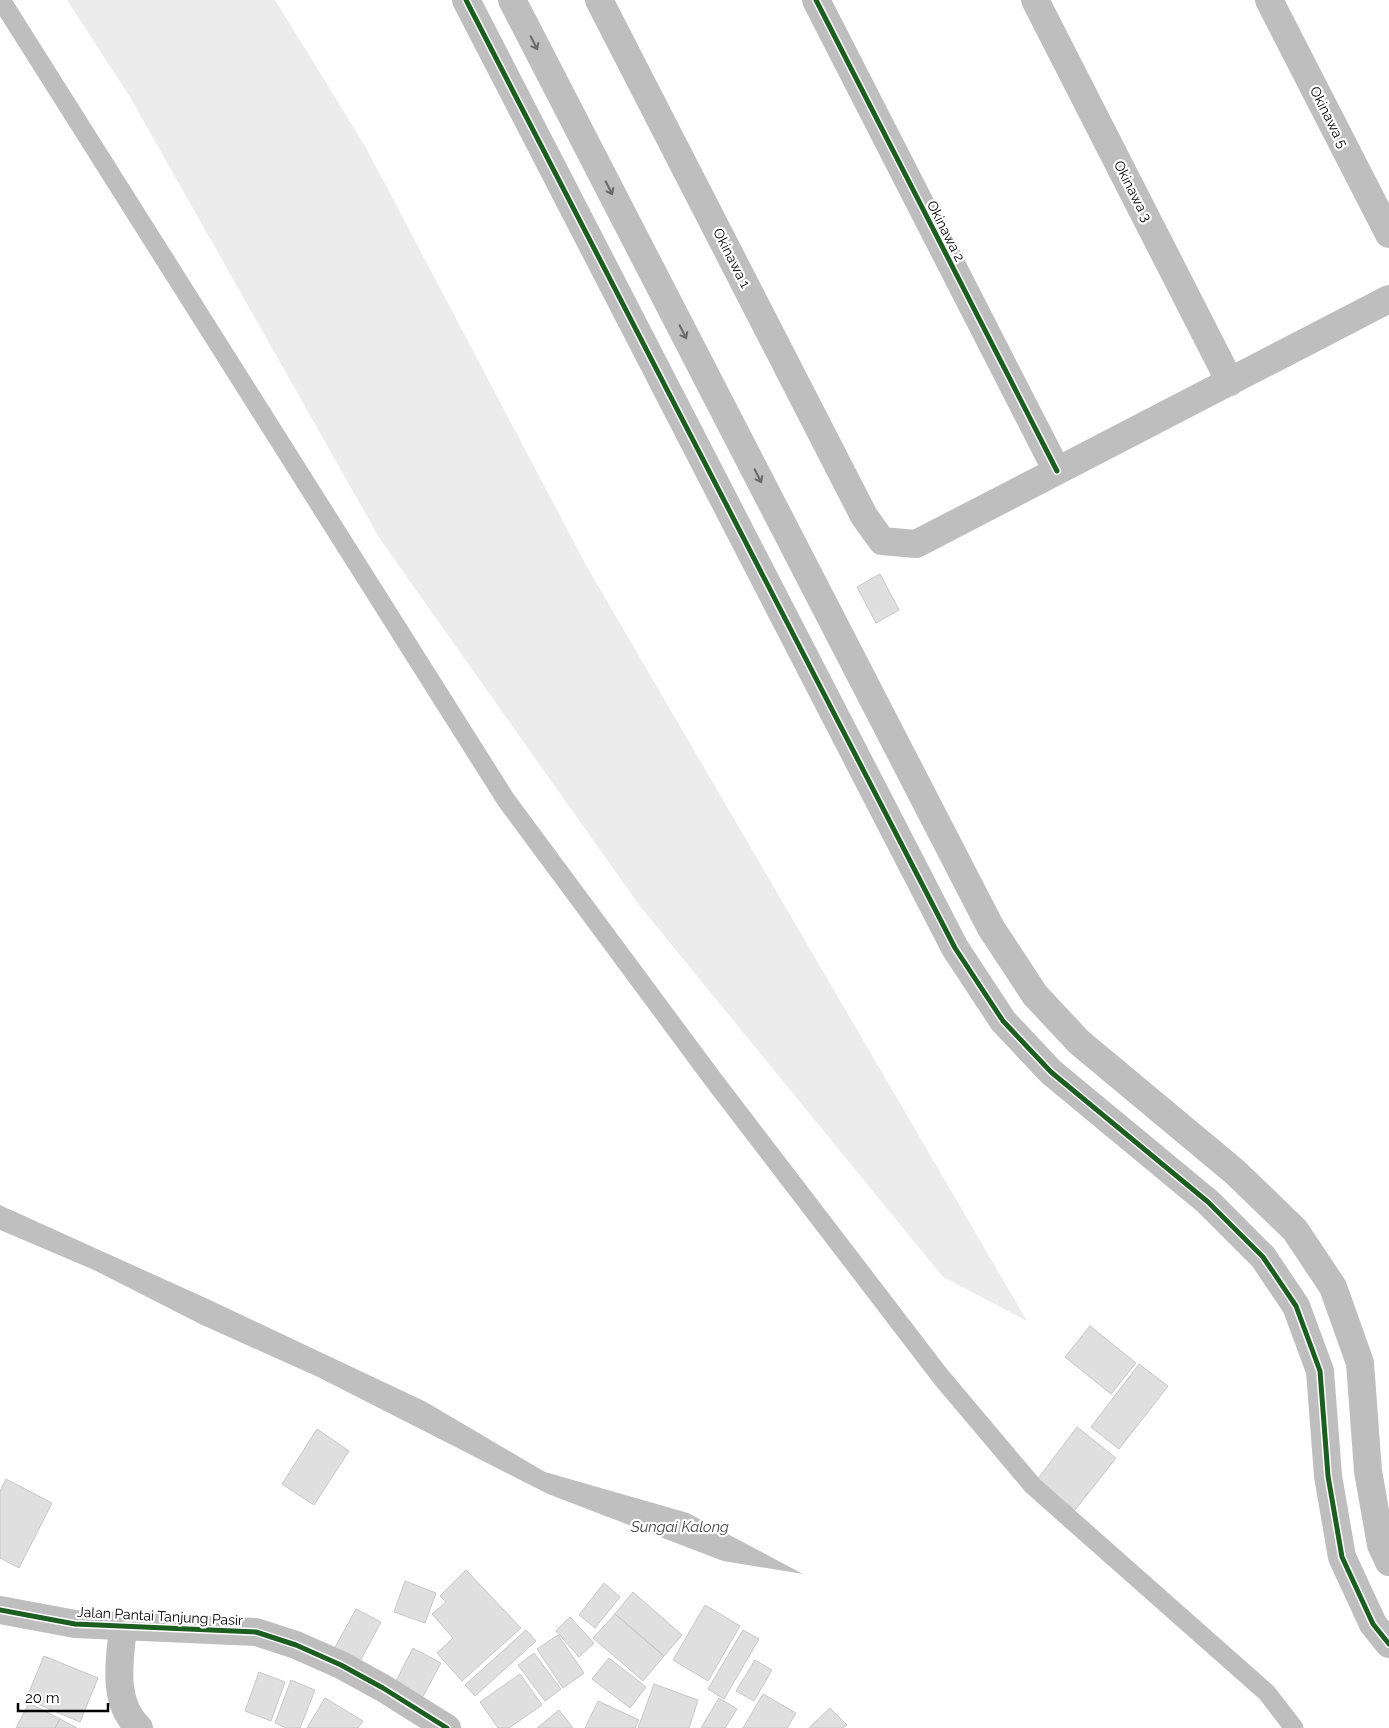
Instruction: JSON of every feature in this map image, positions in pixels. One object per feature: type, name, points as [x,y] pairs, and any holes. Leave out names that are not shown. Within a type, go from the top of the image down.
[{"type":"street","points":[[466,0],[955,948],[1002,1021],[1051,1072],[1215,1209],[1263,1257],[1296,1306],[1320,1372],[1328,1476],[1342,1557],[1373,1624],[1389,1644]]},
{"type":"street","points":[[512,0],[996,935],[1035,995],[1072,1035],[1242,1178],[1295,1230],[1333,1287],[1360,1363],[1368,1471],[1381,1545],[1389,1562]]},
{"type":"street","name":"Okinawa 1","points":[[599,0],[864,516],[882,541],[916,544],[1389,299]]},
{"type":"street","name":"Okinawa 2","points":[[816,0],[1057,471]]},
{"type":"street","name":"Okinawa 3","points":[[1035,0],[1230,382]]},
{"type":"street","name":"Okinawa 5","points":[[1269,0],[1389,234]]},
{"type":"street","name":"Jalan Pantai Tanjung Pasir","points":[[0,1610],[75,1624],[256,1632],[296,1645],[340,1664],[447,1728]]},
{"type":"street","points":[[123,1626],[118,1679],[125,1707],[139,1728]]},
{"type":"lane","points":[[1,0],[506,800],[712,1078],[941,1377],[1033,1486],[1267,1694],[1294,1728]]},
{"type":"shaded area","points":[[67,0],[275,0],[365,146],[587,567],[1027,1321],[943,1277],[639,905],[380,539],[130,97]]},
{"type":"water","name":"Sungai Kalong","points":[[0,1205],[210,1300],[426,1402],[545,1472],[688,1513],[803,1574],[723,1561],[548,1494],[318,1377],[200,1324],[94,1270],[0,1230]]},
{"type":"building","points":[[880,574],[899,610],[876,623],[857,587]]},
{"type":"building","points":[[1090,1326],[1136,1363],[1111,1394],[1065,1357]]},
{"type":"building","points":[[1139,1364],[1168,1386],[1119,1449],[1091,1427]]},
{"type":"building","points":[[1077,1427],[1116,1458],[1075,1510],[1037,1480]]},
{"type":"building","points":[[317,1429],[349,1451],[314,1505],[282,1484]]},
{"type":"building","points":[[6,1479],[52,1503],[19,1568],[0,1558],[0,1491]]},
{"type":"building","points":[[466,1570],[521,1628],[462,1681],[437,1653],[453,1638],[432,1614],[446,1602],[440,1596]]},
{"type":"building","points":[[405,1581],[436,1593],[425,1623],[394,1612]]},
{"type":"building","points":[[604,1583],[620,1597],[595,1628],[579,1615]]},
{"type":"building","points":[[633,1592],[682,1635],[664,1656],[615,1614]]},
{"type":"building","points":[[705,1605],[740,1626],[708,1681],[673,1660]]},
{"type":"building","points":[[356,1609],[381,1622],[358,1665],[333,1651]]},
{"type":"building","points":[[615,1614],[664,1656],[643,1681],[593,1638]]},
{"type":"building","points":[[570,1617],[594,1643],[579,1657],[556,1631]]},
{"type":"building","points":[[526,1630],[536,1641],[475,1696],[465,1685]]},
{"type":"building","points":[[743,1630],[759,1639],[724,1699],[708,1689]]},
{"type":"building","points":[[558,1635],[584,1673],[563,1688],[537,1649]]},
{"type":"building","points":[[413,1648],[441,1663],[421,1700],[394,1685]]},
{"type":"building","points":[[534,1653],[561,1689],[545,1701],[518,1665]]},
{"type":"building","points":[[44,1656],[98,1678],[80,1722],[26,1699]]},
{"type":"building","points":[[609,1658],[646,1687],[630,1708],[592,1679]]},
{"type":"building","points":[[755,1660],[772,1670],[754,1701],[736,1691]]},
{"type":"building","points":[[259,1672],[285,1682],[271,1721],[245,1711]]},
{"type":"building","points":[[520,1674],[542,1705],[509,1728],[498,1728],[480,1702]]},
{"type":"building","points":[[291,1680],[315,1690],[300,1728],[286,1728],[275,1723]]},
{"type":"building","points":[[654,1684],[698,1700],[689,1728],[638,1728]]},
{"type":"building","points":[[763,1694],[796,1713],[787,1728],[743,1728]]},
{"type":"building","points":[[325,1698],[363,1721],[358,1728],[307,1728]]},
{"type":"building","points":[[719,1698],[737,1709],[725,1728],[701,1728]]},
{"type":"building","points":[[598,1701],[639,1720],[635,1728],[585,1728]]},
{"type":"building","points":[[29,1703],[60,1719],[55,1728],[16,1728]]},
{"type":"building","points":[[830,1708],[847,1725],[843,1728],[809,1728]]},
{"type":"building","points":[[559,1710],[573,1728],[537,1728]]},
{"type":"building","points":[[60,1719],[77,1728],[55,1728]]},
{"type":"cycle path","points":[[466,0],[955,948],[1003,1021],[1051,1072],[1208,1202],[1263,1257],[1296,1306],[1320,1371],[1328,1476],[1342,1557],[1373,1624],[1389,1644]]},
{"type":"cycle path","points":[[816,0],[1057,471]]},
{"type":"cycle path","points":[[0,1610],[75,1624],[256,1632],[296,1645],[341,1665],[383,1688],[447,1728]]}]
